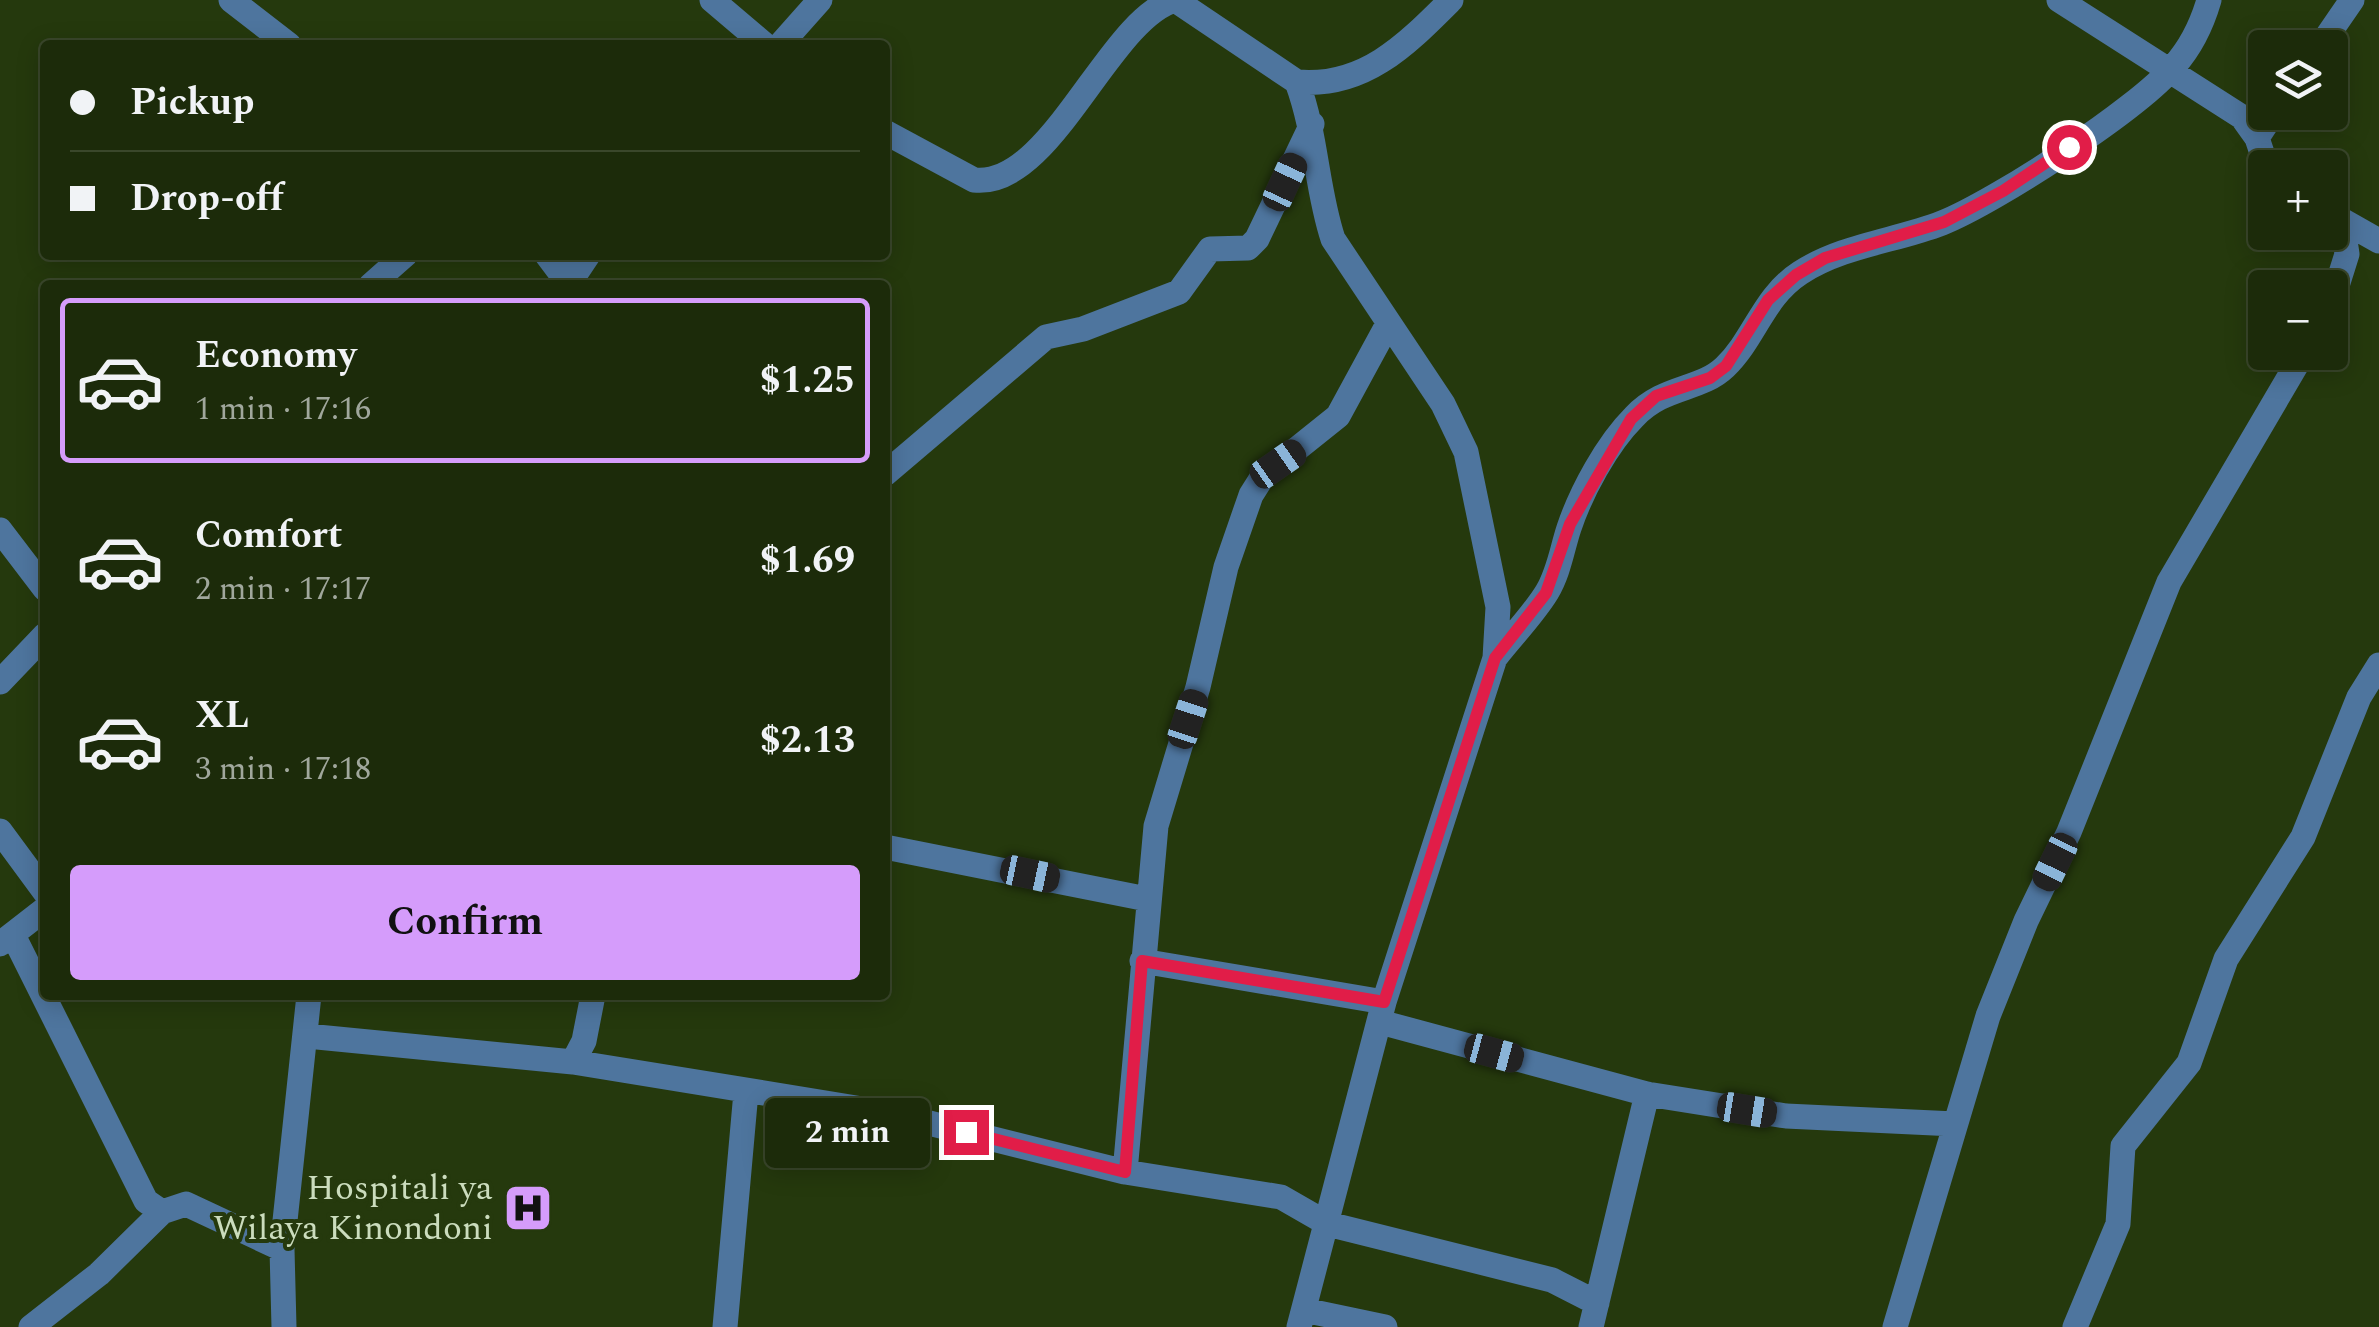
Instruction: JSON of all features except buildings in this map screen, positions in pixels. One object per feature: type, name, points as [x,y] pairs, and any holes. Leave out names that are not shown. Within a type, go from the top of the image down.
[{"type":"street","points":[[231,0],[283,40]]},
{"type":"street","points":[[712,0],[759,40]]},
{"type":"street","points":[[784,40],[820,0]]},
{"type":"street","points":[[890,135],[974,180],[989,182],[1010,171],[1062,124],[1142,20],[1159,5],[1175,0],[1297,82],[1337,83],[1354,76],[1422,29],[1451,0]]},
{"type":"street","points":[[2059,0],[2242,118],[2261,150]]},
{"type":"street","points":[[1495,658],[1546,593],[1570,524],[1606,455],[1631,419],[1656,396],[1710,378],[1726,366],[1768,300],[1796,275],[1825,258],[1944,222],[2003,191],[2114,116],[2172,70],[2191,44],[2210,0]]},
{"type":"street","points":[[2331,30],[2352,0]]},
{"type":"street","points":[[1297,82],[1312,124],[1325,215],[1333,239],[1442,404],[1466,452],[1498,607],[1495,658],[1382,1012],[1302,1318],[1386,1327]]},
{"type":"street","points":[[890,470],[1046,338],[1083,329],[1179,292],[1210,250],[1248,248],[1258,239],[1312,124]]},
{"type":"street","points":[[2257,138],[2262,130]]},
{"type":"street","points":[[2348,224],[2379,241]]},
{"type":"street","points":[[2348,273],[2379,252]]},
{"type":"street","points":[[377,280],[399,260]]},
{"type":"street","points":[[550,260],[565,280]]},
{"type":"street","points":[[1125,1172],[1146,899],[1156,826],[1198,687],[1226,567],[1251,494],[1263,476],[1338,416],[1388,324]]},
{"type":"street","points":[[1895,1327],[1988,1016],[2069,832],[2169,582],[2293,370]]},
{"type":"street","points":[[0,530],[40,582]]},
{"type":"street","points":[[0,682],[40,640]]},
{"type":"street","points":[[2074,1327],[2118,1224],[2123,1146],[2189,1063],[2226,959],[2303,836],[2358,698],[2379,665]]},
{"type":"street","points":[[0,831],[40,885]]},
{"type":"street","points":[[890,847],[1146,899]]},
{"type":"street","points":[[40,912],[6,940],[136,1187],[162,1212]]},
{"type":"street","points":[[1142,961],[1382,1012],[1647,1094],[1786,1116],[1954,1124]]},
{"type":"street","points":[[284,1327],[282,1249],[310,1000]]},
{"type":"street","points":[[573,1062],[584,1041],[592,1000]]},
{"type":"street","points":[[307,1036],[573,1062],[893,1114],[1125,1172],[1281,1197],[1328,1224],[1552,1280],[1594,1315],[1647,1094]]},
{"type":"street","points":[[725,1327],[746,1092]]},
{"type":"street","points":[[32,1327],[100,1274],[162,1212],[186,1204],[282,1249]]},
{"type":"place","name":"Hospitali ya Wilaya Kinondoni","points":[[528,1208]]},
{"type":"route","points":[[966,1132],[1125,1172],[1142,961],[1384,1002],[1495,658],[1546,593],[1557,571],[1570,524],[1606,455],[1631,419],[1656,396],[1710,378],[1726,366],[1768,300],[1796,275],[1825,258],[1944,222],[2003,191],[2069,147]]}]
